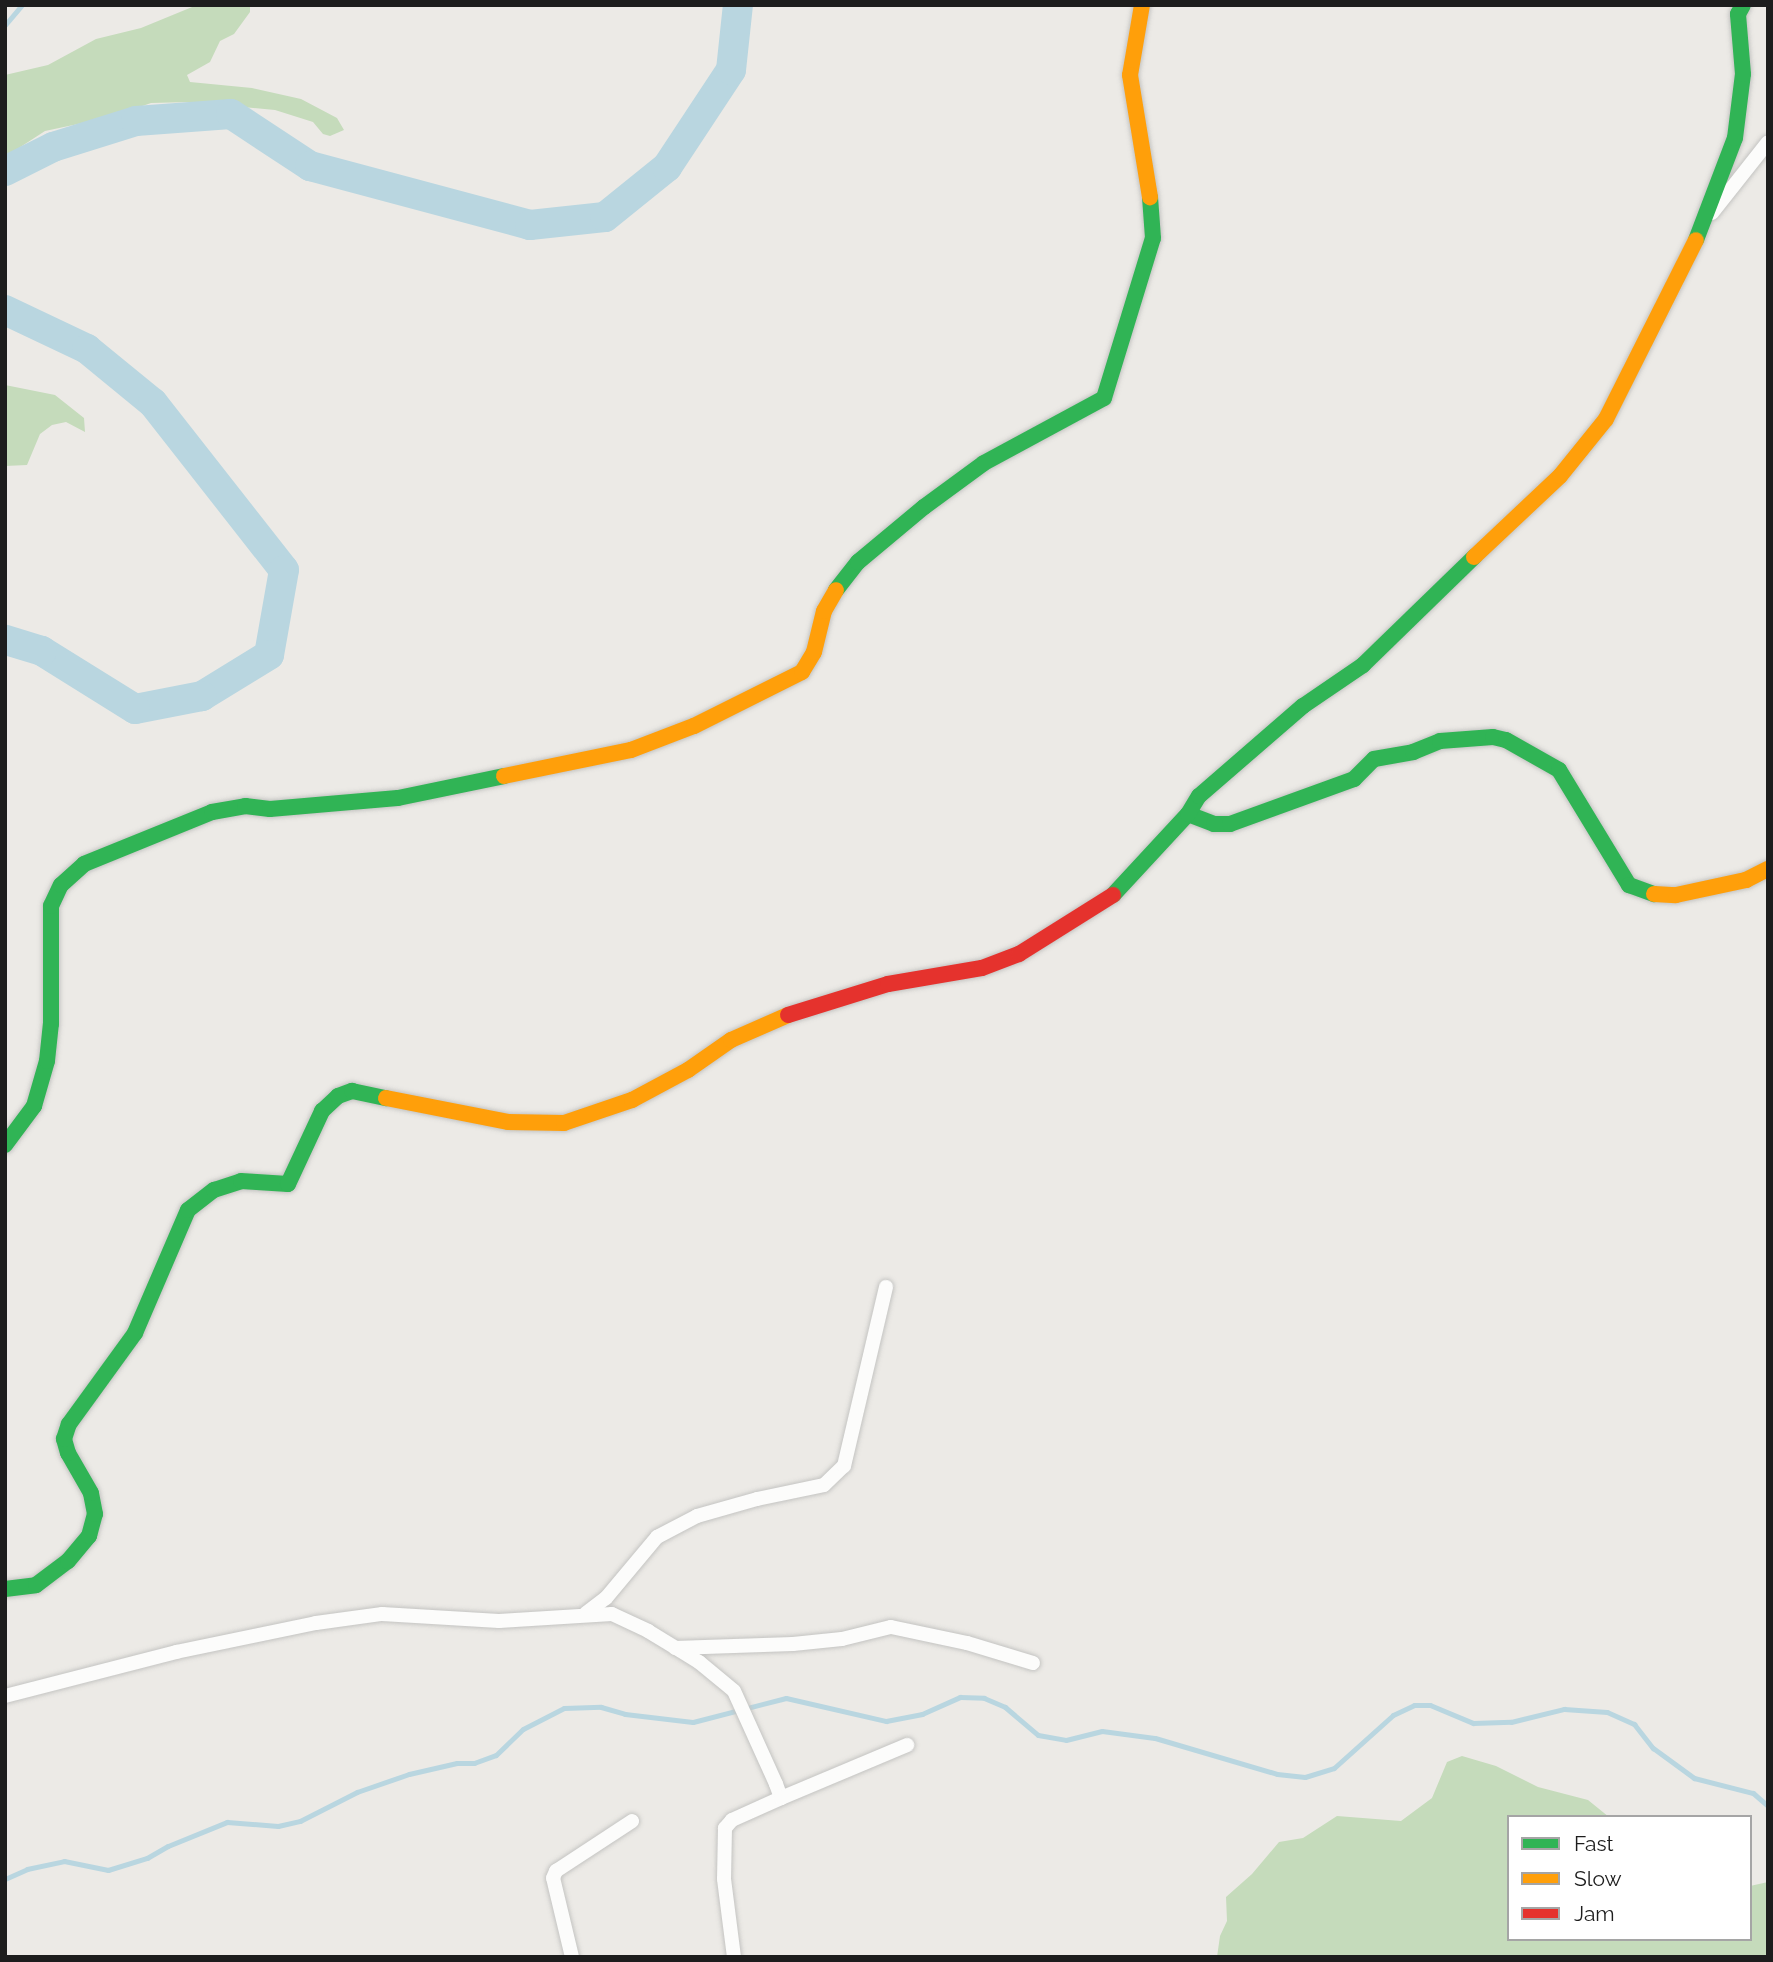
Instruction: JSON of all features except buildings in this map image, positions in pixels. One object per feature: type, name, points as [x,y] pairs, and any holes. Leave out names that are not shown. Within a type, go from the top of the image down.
[{"type":"street","points":[[5,1145],[34,1106],[47,1061],[52,1010],[51,906],[61,885],[84,864],[212,812],[245,806],[270,808],[332,805],[422,794],[631,750],[694,726],[802,672],[814,652],[824,611],[839,584],[858,562],[924,507],[984,463],[1053,429],[1104,398],[1153,238],[1153,216],[1130,75],[1142,5]]},
{"type":"street","points":[[5,1589],[36,1585],[68,1561],[89,1536],[95,1514],[91,1493],[68,1453],[64,1439],[69,1424],[135,1333],[188,1210],[214,1190],[241,1181],[288,1184],[322,1111],[338,1096],[352,1091],[508,1122],[564,1123],[632,1100],[688,1070],[731,1040],[769,1021],[888,984],[970,971],[1019,954],[1094,911],[1119,892],[1188,814],[1199,796],[1303,706],[1363,665],[1410,616],[1560,476],[1587,446],[1606,419],[1705,222],[1735,138],[1741,109],[1743,74],[1738,14],[1743,5]]},
{"type":"street","points":[[1705,222],[1768,142]]},
{"type":"street","points":[[1188,814],[1214,824],[1240,821],[1282,803],[1354,779],[1374,759],[1413,752],[1440,741],[1493,737],[1506,740],[1559,770],[1629,885],[1654,894],[1676,895],[1746,880],[1768,869]]},
{"type":"street","points":[[582,1616],[606,1598],[657,1538],[697,1516],[758,1499],[812,1489],[834,1477],[844,1466],[886,1287]]},
{"type":"street","points":[[5,1696],[176,1652],[316,1623],[382,1614],[499,1621],[612,1614],[699,1662],[740,1699],[781,1798]]},
{"type":"street","points":[[675,1648],[793,1644],[842,1639],[891,1627],[967,1643],[1033,1663]]},
{"type":"street","points":[[734,1957],[724,1878],[724,1828],[732,1820],[907,1745]]},
{"type":"street","points":[[572,1957],[553,1878],[556,1871],[632,1821]]},
{"type":"green space","points":[[197,5],[250,5],[250,12],[234,34],[220,41],[210,62],[187,75],[190,82],[252,88],[301,99],[337,118],[344,130],[330,136],[323,134],[313,122],[275,110],[189,102],[151,103],[111,117],[45,131],[5,157],[5,75],[48,65],[96,39],[141,28]]},
{"type":"green space","points":[[5,385],[55,395],[84,418],[85,432],[66,422],[52,425],[40,434],[27,465],[5,466]]},
{"type":"green space","points":[[1462,1756],[1496,1766],[1538,1787],[1588,1800],[1607,1815],[1507,1815],[1507,1941],[1752,1941],[1752,1886],[1768,1882],[1768,1957],[1217,1957],[1220,1936],[1227,1921],[1226,1897],[1252,1874],[1279,1842],[1303,1838],[1337,1816],[1401,1821],[1432,1798],[1447,1762]]},
{"type":"waterway","points":[[5,25],[22,5]]},
{"type":"waterway","points":[[5,171],[53,147],[136,121],[231,114],[310,166],[530,225],[605,217],[667,167],[731,70],[738,5]]},
{"type":"waterway","points":[[5,310],[87,349],[153,403],[284,570],[269,655],[202,696],[135,709],[42,651],[5,640]]},
{"type":"waterway","points":[[5,1879],[27,1869],[64,1861],[108,1870],[147,1858],[168,1846],[227,1822],[278,1826],[300,1821],[357,1792],[409,1774],[457,1763],[474,1763],[496,1755],[523,1729],[564,1708],[601,1707],[625,1714],[693,1722],[786,1698],[886,1721],[922,1714],[960,1697],[984,1698],[1005,1707],[1038,1735],[1066,1740],[1102,1731],[1155,1738],[1277,1774],[1305,1777],[1334,1768],[1393,1715],[1414,1705],[1430,1705],[1473,1723],[1511,1722],[1564,1709],[1607,1712],[1634,1724],[1653,1748],[1694,1778],[1753,1793],[1768,1806]]},
{"type":"traffic: fast","points":[[1696,240],[1735,138],[1743,74],[1738,14],[1743,5]]},
{"type":"traffic: fast","points":[[836,590],[858,562],[924,507],[984,463],[1104,398],[1153,238],[1150,197]]},
{"type":"traffic: fast","points":[[1113,895],[1188,814],[1199,796],[1303,706],[1363,665],[1474,557]]},
{"type":"traffic: fast","points":[[1188,814],[1214,824],[1230,824],[1354,779],[1374,759],[1413,752],[1440,741],[1493,737],[1506,740],[1559,770],[1629,885],[1654,894]]},
{"type":"traffic: fast","points":[[5,1145],[34,1106],[47,1061],[51,1024],[51,906],[61,885],[84,864],[212,812],[245,806],[270,809],[398,798],[504,776]]},
{"type":"traffic: fast","points":[[5,1589],[36,1585],[68,1561],[89,1536],[95,1514],[91,1493],[68,1453],[64,1439],[69,1424],[135,1333],[188,1210],[214,1190],[241,1181],[288,1184],[322,1111],[338,1096],[352,1091],[386,1098]]},
{"type":"traffic: slow","points":[[1142,5],[1130,75],[1150,197]]},
{"type":"traffic: slow","points":[[1474,557],[1560,476],[1606,419],[1696,240]]},
{"type":"traffic: slow","points":[[504,776],[631,750],[694,726],[802,672],[814,652],[824,611],[836,590]]},
{"type":"traffic: slow","points":[[1654,894],[1676,895],[1746,880],[1768,869]]},
{"type":"traffic: slow","points":[[386,1098],[508,1122],[564,1123],[632,1100],[688,1070],[731,1040],[788,1015]]},
{"type":"traffic: jam","points":[[788,1015],[888,984],[982,968],[1019,954],[1113,895]]}]
